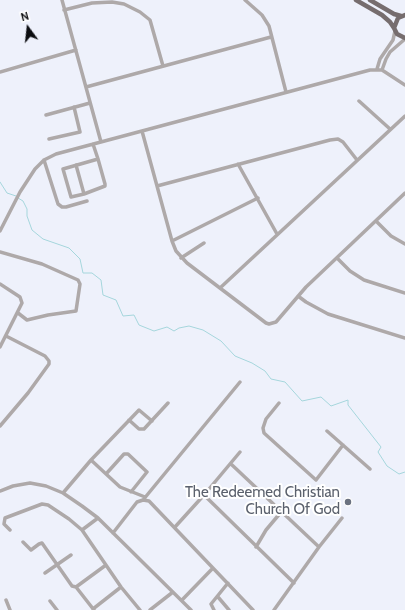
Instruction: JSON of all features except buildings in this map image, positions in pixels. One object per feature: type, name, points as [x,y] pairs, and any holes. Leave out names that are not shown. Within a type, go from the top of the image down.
[{"type":"main road","points":[[356,0],[382,15],[390,22],[400,36],[405,38]]},
{"type":"main road","points":[[370,0],[394,14],[403,16]]},
{"type":"main road","points":[[395,29],[396,21],[403,16]]},
{"type":"street","points":[[62,0],[101,142]]},
{"type":"street","points":[[245,0],[266,20],[286,92]]},
{"type":"street","points":[[64,10],[92,3],[112,2],[124,4],[140,12],[150,20],[163,66]]},
{"type":"street","points":[[380,70],[380,59],[393,40],[395,29]]},
{"type":"street","points":[[86,87],[271,36]]},
{"type":"street","points":[[380,70],[390,52],[405,38]]},
{"type":"street","points":[[0,72],[76,50]]},
{"type":"street","points":[[0,230],[20,192],[35,169],[44,160],[56,154],[370,70],[380,70],[405,85]]},
{"type":"street","points":[[359,101],[390,129]]},
{"type":"street","points":[[46,114],[90,103]]},
{"type":"street","points":[[49,139],[80,132],[74,107]]},
{"type":"street","points":[[220,288],[405,116]]},
{"type":"street","points":[[142,131],[176,252],[181,258],[220,288],[266,323],[270,324],[276,322],[311,282],[405,193]]},
{"type":"street","points":[[157,186],[323,141],[338,139],[346,145],[357,160]]},
{"type":"street","points":[[93,144],[98,159],[105,186],[84,194],[71,196],[62,170],[64,168],[98,159]]},
{"type":"street","points":[[44,160],[58,204],[62,207],[66,207],[87,201]]},
{"type":"street","points":[[238,164],[277,234]]},
{"type":"street","points":[[76,165],[84,194]]},
{"type":"street","points":[[172,241],[258,198]]},
{"type":"street","points":[[376,221],[391,236],[405,244]]},
{"type":"street","points":[[181,258],[204,242]]},
{"type":"street","points":[[0,252],[42,264],[80,282],[76,311],[48,315],[30,320],[24,319],[18,313]]},
{"type":"street","points":[[337,258],[350,271],[364,280],[405,293]]},
{"type":"street","points":[[0,290],[1,284],[20,297],[22,303],[0,347]]},
{"type":"street","points":[[298,296],[328,314],[405,338]]},
{"type":"street","points":[[0,426],[28,393],[49,364],[48,358],[45,356],[6,336]]},
{"type":"street","points":[[113,533],[137,502],[144,498],[240,382]]},
{"type":"street","points":[[130,420],[142,430],[168,403]]},
{"type":"street","points":[[279,403],[266,419],[263,428],[264,433],[316,480],[343,445]]},
{"type":"street","points":[[63,493],[91,460],[139,410],[152,421]]},
{"type":"street","points":[[327,431],[370,470]]},
{"type":"street","points":[[174,527],[240,452]]},
{"type":"street","points":[[106,474],[124,454],[128,454],[147,472],[131,492]]},
{"type":"street","points":[[91,460],[120,487],[149,501],[253,610]]},
{"type":"street","points":[[231,464],[319,547]]},
{"type":"street","points":[[0,491],[13,486],[30,483],[46,486],[63,493],[98,518],[182,600],[190,610]]},
{"type":"street","points":[[204,494],[294,583]]},
{"type":"street","points":[[10,530],[4,524],[5,518],[42,504],[48,505],[82,530],[138,609]]},
{"type":"street","points":[[256,547],[266,530],[282,511]]},
{"type":"street","points":[[82,530],[98,518]]},
{"type":"street","points":[[274,610],[319,547],[342,518]]},
{"type":"street","points":[[23,542],[32,550],[42,543],[72,586],[76,587],[93,610],[121,587]]},
{"type":"street","points":[[45,573],[71,555]]},
{"type":"street","points":[[76,587],[106,565]]},
{"type":"street","points":[[182,600],[214,568]]},
{"type":"street","points":[[214,610],[211,604],[228,583]]},
{"type":"street","points":[[150,610],[173,592]]},
{"type":"street","points":[[218,597],[229,610]]},
{"type":"street","points":[[6,600],[10,610]]},
{"type":"street","points":[[50,601],[56,610]]},
{"type":"waterway","points":[[0,182],[7,193],[16,196]]},
{"type":"waterway","points":[[18,198],[23,201],[27,209],[27,216],[32,230],[43,239],[69,248],[80,259],[83,273],[92,273],[101,280],[103,295],[116,300],[123,316],[134,315],[139,325],[154,331],[167,327],[174,331],[179,328],[189,326],[203,330],[221,341],[235,356],[252,363],[265,371],[271,379],[285,382],[302,401],[321,397],[331,406],[348,400],[348,405],[381,447],[378,452],[387,466],[399,474],[405,472]]},
{"type":"place","name":"The Redeemed Christian Church Of God","points":[[348,502]]}]
